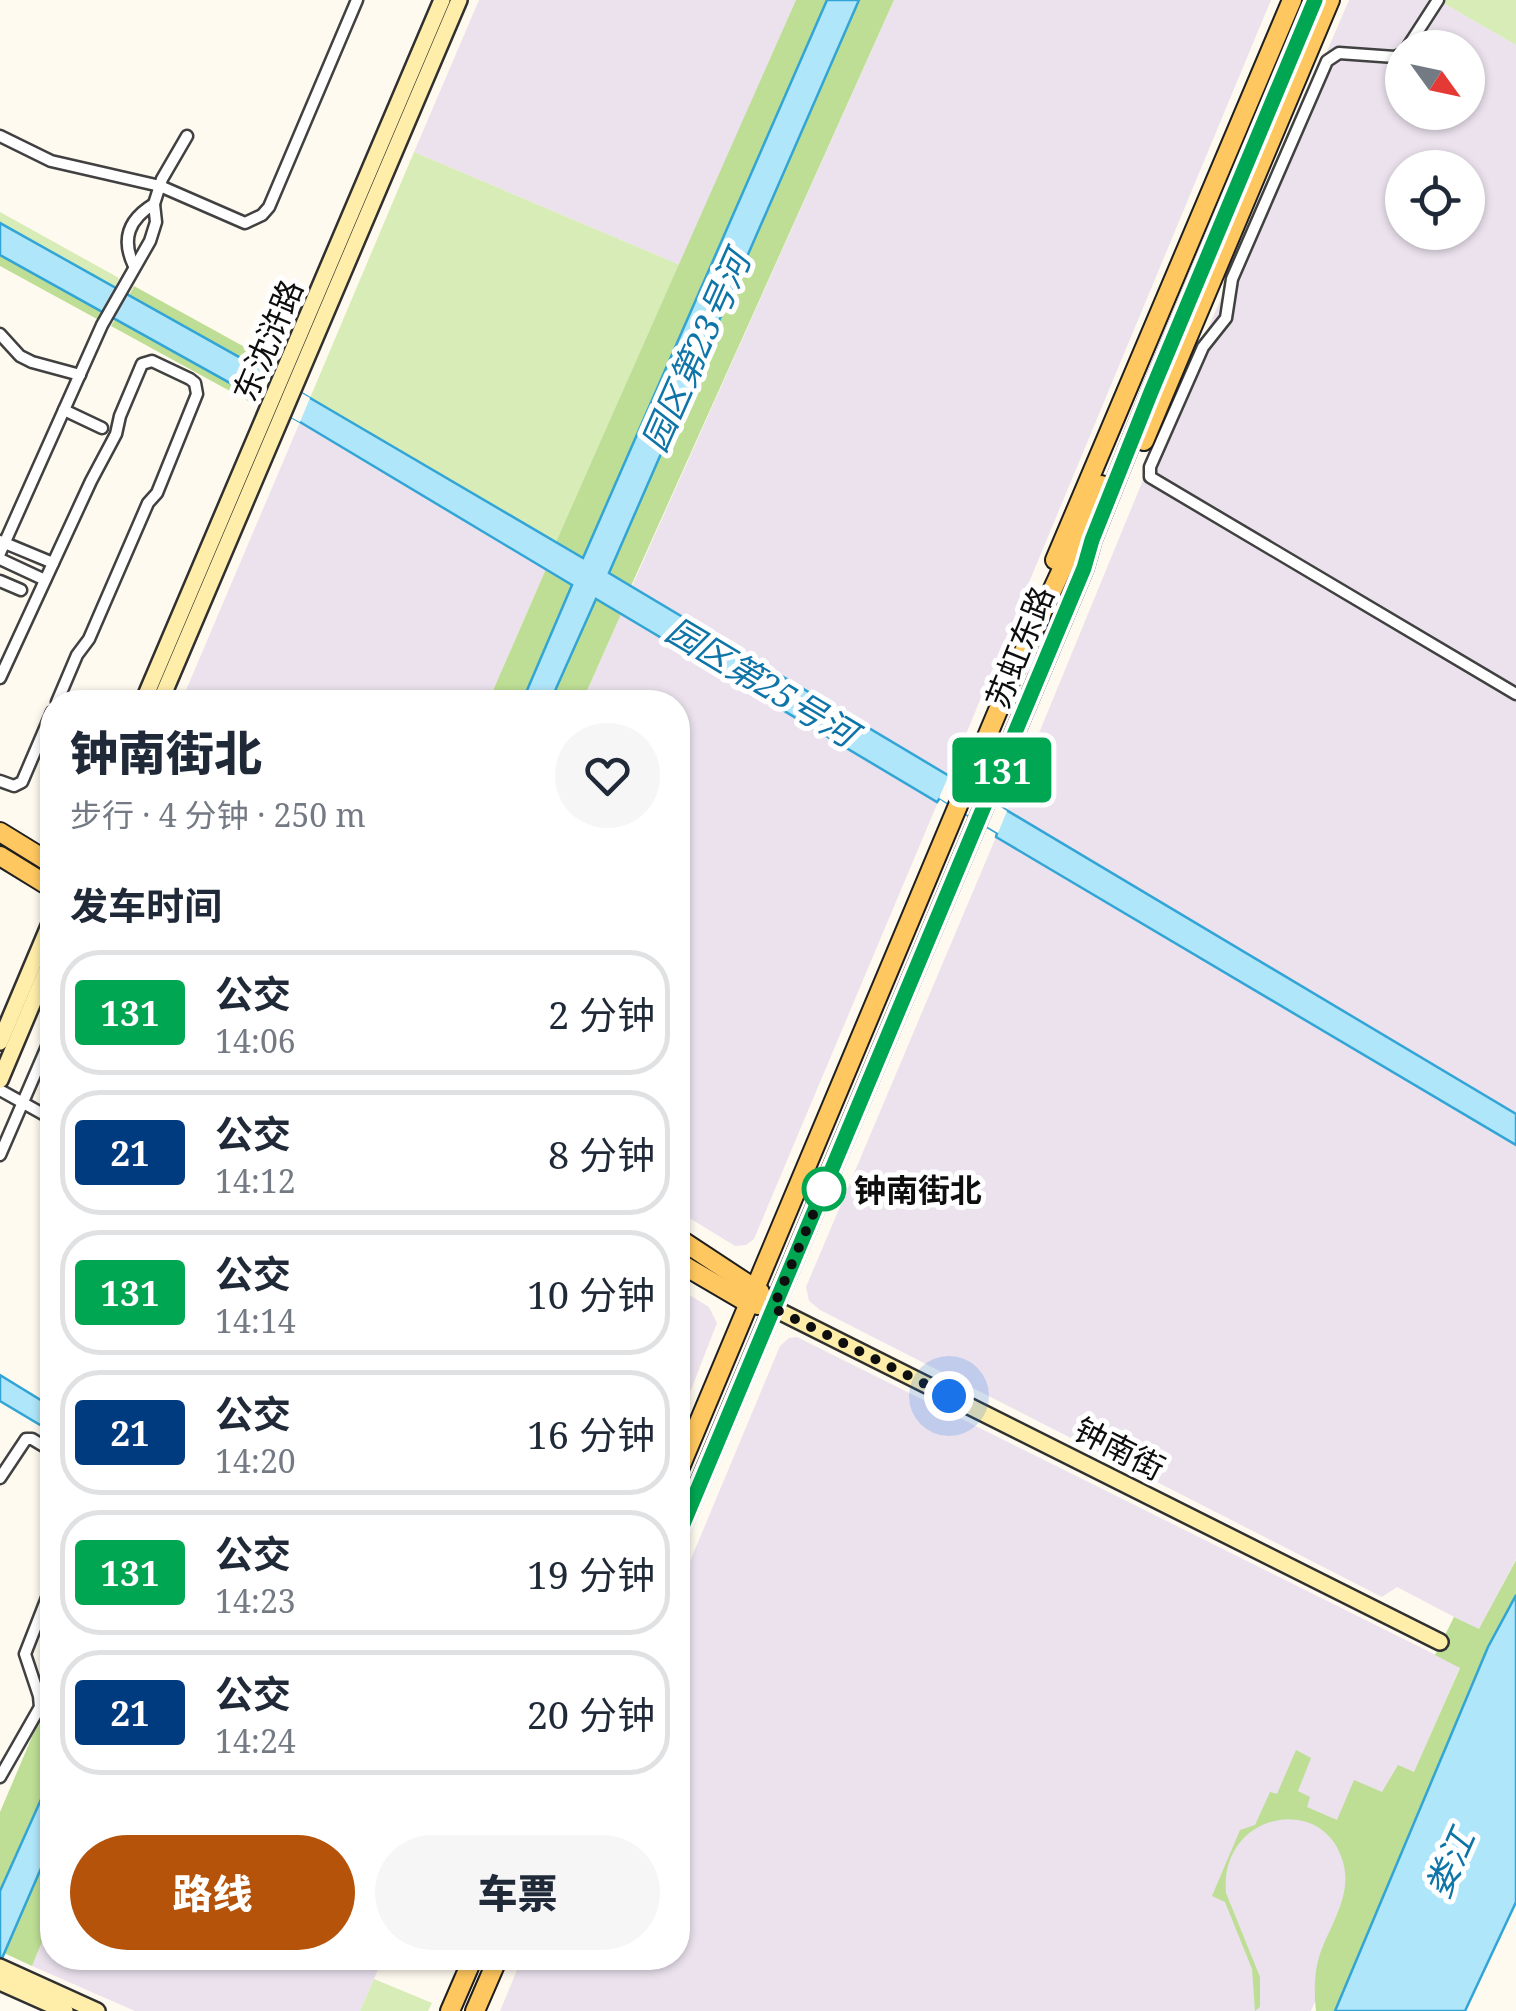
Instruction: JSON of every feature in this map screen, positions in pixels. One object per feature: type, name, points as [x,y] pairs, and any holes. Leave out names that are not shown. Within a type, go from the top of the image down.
[{"type":"main road","name":"东沈浒路","points":[[165,690],[442,0]]},
{"type":"main road","name":"东沈浒路","points":[[286,384],[459,0]]},
{"type":"main road","points":[[1012,677],[1023,636],[1292,0]]},
{"type":"main road","name":"苏虹东路","points":[[690,1507],[1084,568],[1303,0]]},
{"type":"main road","name":"苏虹东路","points":[[690,1443],[1012,677],[1082,531],[1315,0]]},
{"type":"main road","points":[[1084,568],[1100,546],[1330,0]]},
{"type":"main road","name":"东沈浒路","points":[[148,690],[276,409]]},
{"type":"main road","points":[[0,832],[40,857]]},
{"type":"main road","points":[[0,856],[40,881]]},
{"type":"main road","points":[[0,1042],[40,947]]},
{"type":"main road","points":[[0,1080],[40,986]]},
{"type":"main road","name":"钟南街","points":[[690,1247],[751,1295]]},
{"type":"main road","name":"钟南街","points":[[690,1267],[1440,1642]]},
{"type":"main road","points":[[0,1967],[97,2011]]},
{"type":"main road","points":[[450,2011],[468,1970]]},
{"type":"main road","points":[[475,2011],[493,1970]]},
{"type":"main road","points":[[0,1982],[65,2011]]},
{"type":"street","points":[[0,136],[52,161],[160,186],[244,223],[269,207],[357,0]]},
{"type":"street","points":[[1419,30],[1438,0]]},
{"type":"street","points":[[1385,55],[1339,53],[1327,60],[1232,279],[1226,318],[1203,347],[1150,467],[1150,477],[1516,694]]},
{"type":"street","points":[[45,580],[0,556],[3,541],[102,324],[154,230],[154,204],[160,186],[187,136]]},
{"type":"street","points":[[134,266],[126,239],[129,229],[138,215],[154,204]]},
{"type":"street","points":[[0,334],[20,356],[80,375]]},
{"type":"street","points":[[0,678],[116,434],[142,364],[152,361],[190,379],[197,394],[157,492],[62,690]]},
{"type":"street","points":[[64,410],[102,428]]},
{"type":"street","points":[[3,541],[53,563]]},
{"type":"street","points":[[0,581],[20,590]]},
{"type":"street","points":[[0,781],[14,786],[22,782],[40,740]]},
{"type":"street","points":[[0,1155],[40,1063]]},
{"type":"street","points":[[0,1090],[40,1111]]},
{"type":"street","points":[[0,1478],[26,1439],[40,1444]]},
{"type":"street","points":[[40,1616],[25,1654],[40,1698]]},
{"type":"street","points":[[0,1777],[40,1707]]},
{"type":"shaded area","points":[[479,0],[796,0],[680,265],[414,152]]},
{"type":"shaded area","points":[[894,0],[1271,0],[949,775],[632,586]]},
{"type":"shaded area","points":[[1349,0],[1438,0],[1516,45],[1516,1114],[1007,811],[1143,480]]},
{"type":"shaded area","points":[[300,422],[546,569],[493,690],[186,690]]},
{"type":"shaded area","points":[[621,614],[938,802],[754,1239],[746,1245],[735,1246],[690,1218],[690,690],[587,690]]},
{"type":"shaded area","points":[[996,837],[1516,1145],[1516,1559],[1479,1630],[1397,1587],[1382,1597],[809,1301],[806,1287]]},
{"type":"shaded area","points":[[690,1295],[709,1307],[717,1323],[690,1392]]},
{"type":"shaded area","points":[[797,1337],[1460,1667],[1311,2011],[500,2011],[517,1970],[690,1970],[690,1561],[780,1346]]},
{"type":"shaded area","points":[[40,1947],[40,1969],[32,1966]]},
{"type":"shaded area","points":[[41,1970],[378,1970],[360,2011],[135,2011]]},
{"type":"green space","points":[[796,0],[827,0],[583,558],[556,542]]},
{"type":"green space","points":[[859,0],[894,0],[631,586],[609,573]]},
{"type":"green space","points":[[1438,0],[1516,0],[1516,45]]},
{"type":"green space","points":[[414,152],[680,265],[556,542],[310,398]]},
{"type":"green space","points":[[0,212],[119,278],[115,287],[0,223]]},
{"type":"green space","points":[[0,255],[101,311],[97,319],[0,266]]},
{"type":"green space","points":[[134,286],[268,360],[264,371],[129,295]]},
{"type":"green space","points":[[115,319],[253,395],[250,402],[111,326]]},
{"type":"green space","points":[[546,569],[573,585],[527,690],[493,690]]},
{"type":"green space","points":[[596,599],[621,614],[587,690],[555,690]]},
{"type":"green space","points":[[1516,1560],[1516,1595],[1488,1647],[1335,2011],[1316,2011],[1315,1991],[1319,1957],[1345,1887],[1343,1862],[1332,1840],[1316,1826],[1296,1820],[1275,1821],[1255,1829],[1239,1844],[1228,1866],[1226,1893],[1260,1977],[1260,2007],[1255,2011],[1252,1969],[1225,1902],[1212,1896],[1240,1830],[1255,1825],[1270,1792],[1277,1794],[1296,1750],[1311,1758],[1298,1791],[1310,1797],[1307,1807],[1337,1820],[1354,1780],[1382,1792],[1398,1765],[1414,1772],[1460,1668],[1435,1655],[1454,1617],[1479,1629]]},
{"type":"green space","points":[[40,1718],[40,1802],[0,1891],[0,1812]]},
{"type":"green space","points":[[40,1870],[40,1947],[32,1966],[4,1953]]},
{"type":"green space","points":[[374,1979],[432,2003],[428,2011],[360,2011]]},
{"type":"water","points":[[827,0],[859,0],[609,573],[1516,1114],[1516,1145],[996,837],[997,833],[940,798],[937,802],[596,599],[555,690],[527,690],[572,585],[300,422],[0,255],[0,223],[264,371],[583,558]]},
{"type":"water","points":[[0,1375],[40,1400],[40,1425],[0,1401]]},
{"type":"water","name":"娄江","points":[[1516,1595],[1516,1902],[1465,2011],[1335,2011],[1488,1647]]},
{"type":"water","points":[[40,1802],[40,1871],[0,1963],[0,1891]]},
{"type":"pier","points":[[264,371],[310,398],[300,422],[253,397]]},
{"type":"pier","points":[[949,775],[1007,811],[998,833],[939,798]]},
{"type":"bus line","name":"131","points":[[690,1508],[989,800],[1151,392],[1315,0]]},
{"type":"place","name":"钟南街北","points":[[824,1189]]},
{"type":"route","points":[[824,1189],[829,1177],[773,1308],[949,1396]]},
{"type":"water label","name":"园区第23号河","points":[[695,351]]},
{"type":"water label","name":"园区第25号河","points":[[762,681]]}]
